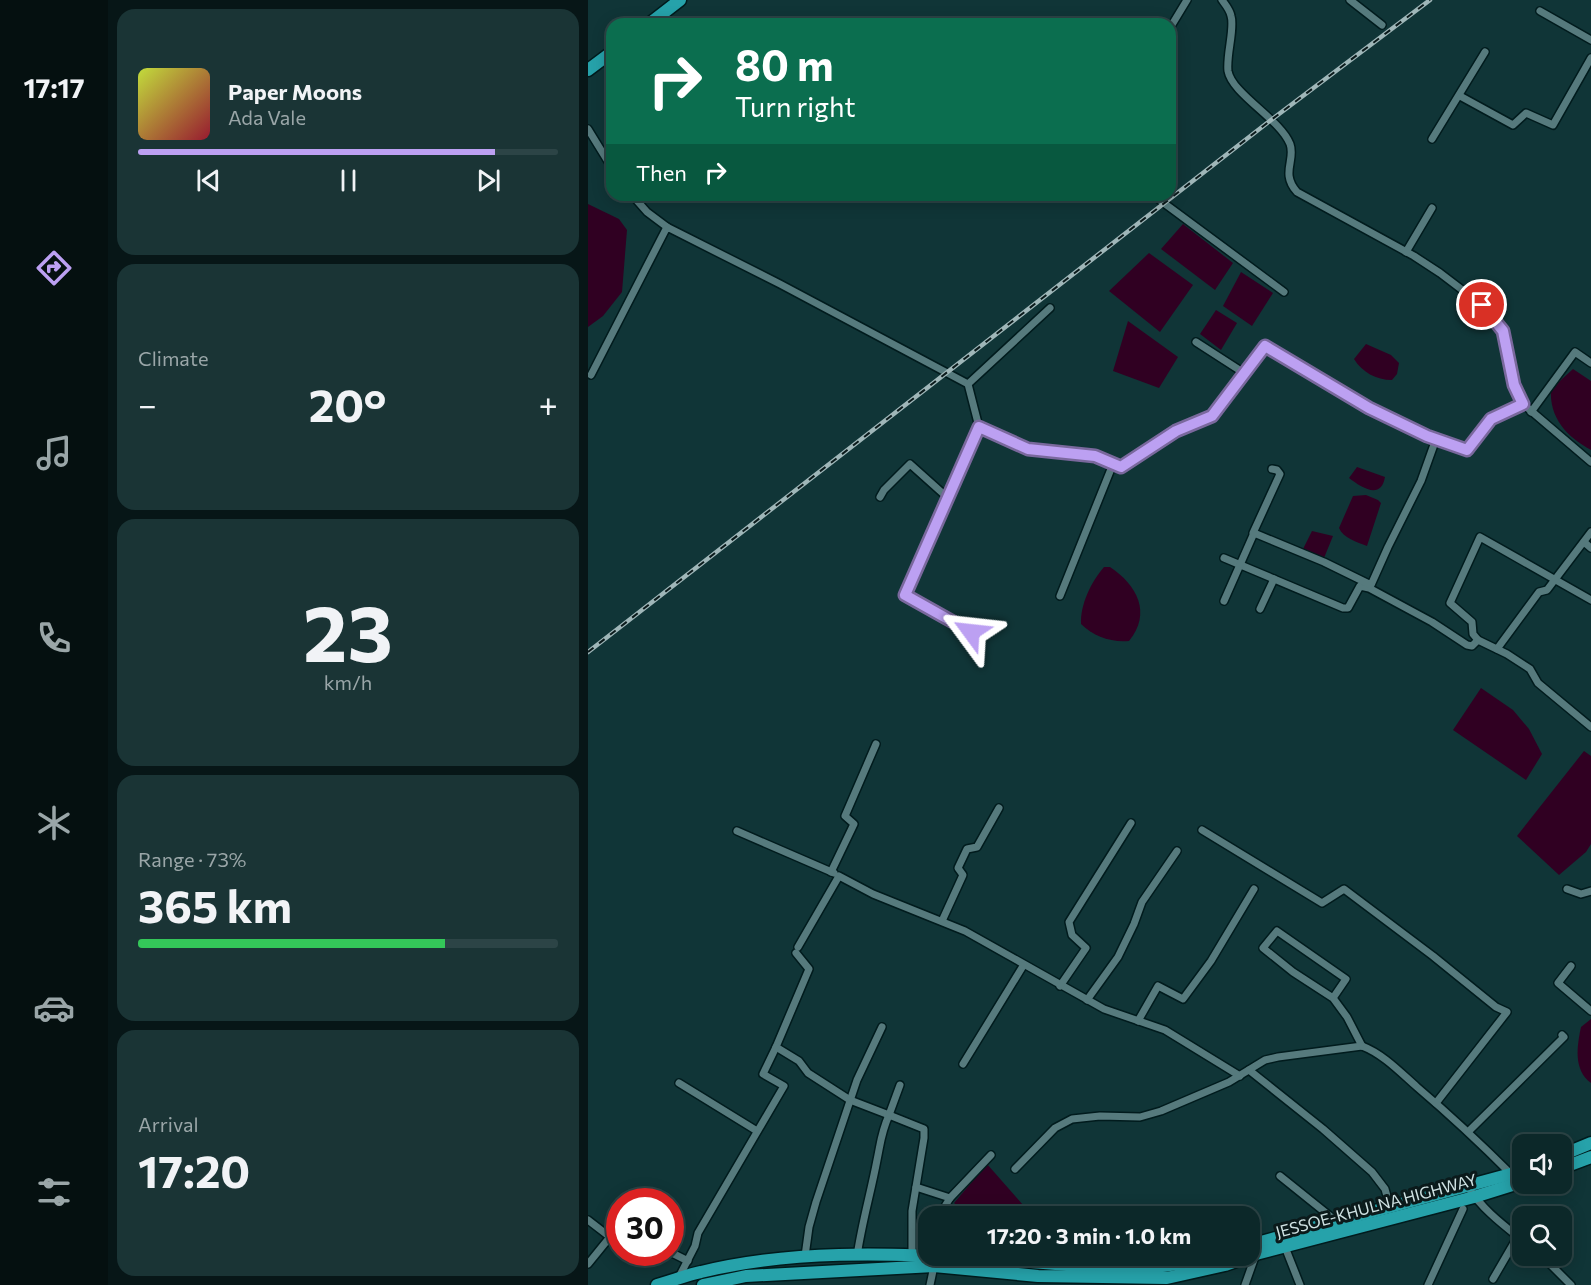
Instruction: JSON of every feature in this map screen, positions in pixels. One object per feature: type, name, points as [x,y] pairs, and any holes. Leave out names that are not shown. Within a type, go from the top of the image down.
[{"type":"highway","points":[[657,18],[680,0]]},
{"type":"highway","points":[[588,70],[606,56]]},
{"type":"highway","points":[[1572,1151],[1591,1143]]},
{"type":"highway","points":[[1572,1164],[1591,1157]]},
{"type":"highway","name":"JESSOE-KHULNA HIGHWAY","points":[[1260,1249],[1285,1247],[1512,1178]]},
{"type":"highway","name":"JESSOE-KHULNA HIGHWAY","points":[[1260,1247],[1336,1221],[1390,1207],[1471,1192]]},
{"type":"highway","points":[[657,1285],[700,1272],[765,1260],[805,1256],[917,1253]]},
{"type":"highway","name":"JESSOE-KHULNA HIGHWAY","points":[[703,1285],[746,1276],[934,1266],[1038,1280],[1167,1278],[1219,1266]]},
{"type":"highway","points":[[1120,1266],[1152,1266]]},
{"type":"street","points":[[1176,18],[1187,0]]},
{"type":"street","points":[[1222,0],[1232,16],[1228,72],[1239,89],[1284,134],[1291,146],[1288,173],[1291,185],[1296,192],[1406,252],[1482,305],[1503,331],[1514,385],[1523,404],[1591,462]]},
{"type":"street","points":[[1350,0],[1382,25]]},
{"type":"street","points":[[1540,11],[1591,40]]},
{"type":"street","points":[[1432,139],[1485,52]]},
{"type":"street","points":[[1460,96],[1513,125],[1526,113],[1553,125],[1591,58]]},
{"type":"street","points":[[588,129],[606,158]]},
{"type":"street","points":[[637,201],[647,212],[667,227],[968,384],[979,427],[905,595],[971,632]]},
{"type":"street","points":[[1161,201],[1284,292]]},
{"type":"street","points":[[1406,252],[1432,208]]},
{"type":"street","points":[[591,375],[667,227]]},
{"type":"street","points":[[968,384],[1050,308]]},
{"type":"street","points":[[1196,342],[1244,374]]},
{"type":"street","points":[[979,427],[1028,449],[1095,456],[1121,467],[1176,431],[1212,416],[1265,346],[1369,408],[1436,439],[1467,450],[1491,419],[1523,404]]},
{"type":"street","points":[[1531,412],[1575,352],[1591,363]]},
{"type":"street","points":[[1253,533],[1256,532],[1324,562],[1370,586],[1421,481],[1436,439]]},
{"type":"street","points":[[880,496],[910,464],[948,498]]},
{"type":"street","points":[[1060,596],[1113,464]]},
{"type":"street","points":[[1224,601],[1280,474],[1277,470],[1272,469]]},
{"type":"street","points":[[1497,650],[1539,592],[1547,590],[1556,580],[1591,532]]},
{"type":"street","points":[[1591,600],[1480,537],[1450,603],[1472,622],[1473,634],[1478,640],[1530,669],[1538,683],[1591,727]]},
{"type":"street","points":[[1584,542],[1591,548]]},
{"type":"street","points":[[1224,558],[1343,608],[1348,608],[1360,586],[1363,586],[1432,622],[1467,645],[1472,646],[1478,640]]},
{"type":"street","points":[[1260,609],[1274,579]]},
{"type":"street","points":[[831,872],[854,824],[845,816],[876,744]]},
{"type":"street","points":[[942,921],[963,875],[958,868],[967,849],[977,847],[999,808]]},
{"type":"street","points":[[1060,986],[1086,948],[1072,935],[1069,922],[1131,823]]},
{"type":"street","points":[[1202,830],[1322,903],[1344,889],[1496,1007],[1507,1012],[1436,1103]]},
{"type":"street","points":[[737,831],[831,872],[873,894],[965,931],[1023,966],[1104,1009],[1165,1030],[1240,1076]]},
{"type":"street","points":[[1087,1000],[1118,957],[1142,902],[1177,851]]},
{"type":"street","points":[[678,1279],[695,1246],[698,1233],[784,1086],[763,1074],[810,969],[797,950],[839,876]]},
{"type":"street","points":[[1138,1021],[1158,986],[1183,999],[1211,961],[1254,889]]},
{"type":"street","points":[[1567,890],[1581,894],[1591,891]]},
{"type":"street","points":[[1333,998],[1346,979],[1277,931],[1263,948],[1293,972],[1333,998],[1347,1017],[1362,1046]]},
{"type":"street","points":[[963,1064],[1023,966]]},
{"type":"street","points":[[1571,966],[1558,983],[1591,1011]]},
{"type":"street","points":[[805,1256],[808,1227],[850,1100],[882,1027]]},
{"type":"street","points":[[1469,1131],[1564,1037],[1562,1035]]},
{"type":"street","points":[[1015,1169],[1054,1128],[1072,1119],[1100,1116],[1140,1117],[1171,1107],[1229,1082],[1265,1060],[1362,1046],[1373,1050],[1389,1062],[1512,1170]]},
{"type":"street","points":[[776,1047],[799,1061],[808,1073],[850,1100],[924,1129],[912,1211],[917,1253]]},
{"type":"street","points":[[1249,1070],[1323,1129],[1372,1172],[1385,1189],[1390,1207]]},
{"type":"street","points":[[678,1083],[758,1131]]},
{"type":"street","points":[[857,1256],[861,1225],[877,1159],[880,1134],[900,1085]]},
{"type":"street","points":[[945,1206],[991,1155]]},
{"type":"street","points":[[1280,1176],[1336,1221]]},
{"type":"street","points":[[916,1187],[950,1198]]},
{"type":"street","points":[[1471,1192],[1496,1220],[1512,1232]]},
{"type":"street","points":[[1428,1285],[1463,1209]]},
{"type":"street","points":[[588,1220],[606,1235]]},
{"type":"street","points":[[588,1264],[606,1243]]},
{"type":"street","points":[[1285,1247],[1300,1285]]},
{"type":"street","points":[[1493,1279],[1512,1250]]},
{"type":"street","points":[[684,1259],[688,1261]]},
{"type":"street","points":[[930,1285],[934,1266]]},
{"type":"street","points":[[1245,1285],[1249,1266]]},
{"type":"street","points":[[1552,1266],[1571,1285]]},
{"type":"shaded area","points":[[588,204],[619,219],[627,230],[622,292],[603,316],[588,327]]},
{"type":"shaded area","points":[[1183,224],[1233,263],[1215,290],[1161,249]]},
{"type":"shaded area","points":[[1149,253],[1193,285],[1160,332],[1109,291]]},
{"type":"shaded area","points":[[1241,272],[1273,293],[1252,326],[1223,306]]},
{"type":"shaded area","points":[[1216,310],[1237,323],[1221,350],[1200,334]]},
{"type":"shaded area","points":[[1128,321],[1178,357],[1159,388],[1113,371]]},
{"type":"shaded area","points":[[1366,344],[1391,355],[1399,363],[1397,374],[1392,380],[1375,377],[1357,364],[1354,359]]},
{"type":"shaded area","points":[[1573,369],[1591,381],[1591,450],[1567,433],[1556,418],[1553,409],[1551,389]]},
{"type":"shaded area","points":[[1357,467],[1385,477],[1380,488],[1370,490],[1349,478]]},
{"type":"shaded area","points":[[1366,495],[1381,503],[1367,546],[1347,537],[1339,528],[1353,496]]},
{"type":"shaded area","points":[[1312,531],[1333,536],[1324,558],[1303,549]]},
{"type":"shaded area","points":[[1104,567],[1110,567],[1120,574],[1128,582],[1138,600],[1140,620],[1129,641],[1103,638],[1081,624],[1082,609],[1087,594]]},
{"type":"shaded area","points":[[1481,688],[1513,710],[1529,729],[1542,754],[1526,780],[1453,730]]},
{"type":"shaded area","points":[[1584,751],[1591,756],[1591,844],[1586,852],[1559,875],[1517,836]]},
{"type":"shaded area","points":[[1591,1019],[1591,1083],[1581,1071],[1578,1050],[1581,1027]]},
{"type":"shaded area","points":[[987,1164],[1023,1205],[958,1206],[954,1203]]},
{"type":"railway","points":[[1176,194],[1430,0]]},
{"type":"railway","points":[[588,652],[1167,201]]},
{"type":"route","points":[[971,632],[905,595],[979,427],[1028,449],[1095,456],[1121,467],[1176,431],[1212,416],[1265,346],[1369,408],[1427,436],[1467,450],[1491,419],[1523,404],[1514,385],[1503,331],[1482,305]]}]
